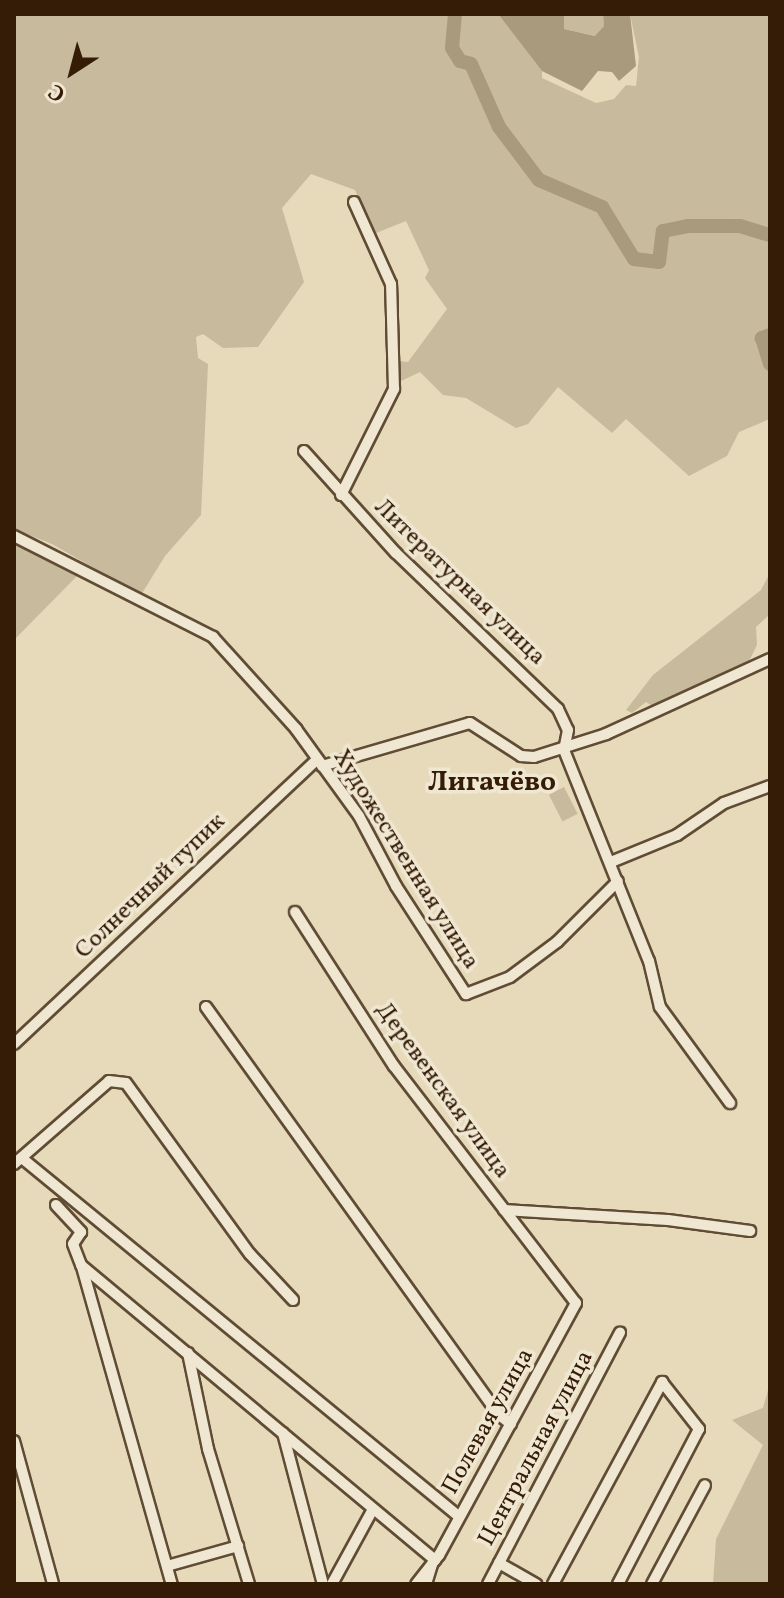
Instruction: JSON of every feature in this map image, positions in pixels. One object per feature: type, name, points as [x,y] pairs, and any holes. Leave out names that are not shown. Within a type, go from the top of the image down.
[{"type":"street","points":[[341,495],[394,389],[391,284],[354,202]]},
{"type":"street","name":"Литературная улица","points":[[304,451],[341,495],[550,700],[566,723],[564,750],[649,961],[660,1007],[730,1103]]},
{"type":"street","name":"Художественная улица","points":[[14,536],[213,637],[320,762],[369,833],[396,886],[466,994],[510,977],[592,911],[618,881]]},
{"type":"street","points":[[320,762],[470,723],[521,756],[564,750],[770,659]]},
{"type":"street","name":"Солнечный тупик","points":[[14,1044],[320,762]]},
{"type":"street","points":[[611,862],[677,835],[724,803],[770,786]]},
{"type":"street","name":"Деревенская улица","points":[[295,912],[394,1066],[569,1293]]},
{"type":"street","points":[[206,1007],[499,1415],[511,1424]]},
{"type":"street","points":[[293,1300],[250,1254],[126,1083],[109,1081],[19,1161],[456,1514]]},
{"type":"street","points":[[56,1205],[81,1232],[73,1244],[172,1584]]},
{"type":"street","points":[[504,1210],[668,1220],[750,1231]]},
{"type":"street","points":[[81,1265],[434,1562]]},
{"type":"street","name":"Полевая улица","points":[[426,1584],[434,1562],[576,1303],[569,1293]]},
{"type":"street","name":"Центральная улица","points":[[488,1584],[620,1333]]},
{"type":"street","points":[[188,1353],[198,1409],[249,1584]]},
{"type":"street","points":[[553,1584],[662,1382],[699,1429],[618,1584]]},
{"type":"street","points":[[283,1433],[323,1584]]},
{"type":"street","points":[[14,1441],[53,1584]]},
{"type":"street","points":[[652,1584],[705,1485]]},
{"type":"street","points":[[332,1584],[373,1509]]},
{"type":"street","points":[[167,1566],[238,1546]]},
{"type":"street","name":"Полевая улица","points":[[416,1584],[434,1562]]},
{"type":"street","points":[[499,1563],[536,1584]]},
{"type":"shaded area","points":[[14,14],[498,14],[542,71],[542,78],[596,103],[614,99],[626,85],[636,86],[639,57],[630,14],[770,14],[770,419],[739,432],[727,456],[689,476],[626,419],[612,433],[558,387],[528,424],[516,428],[466,398],[443,395],[420,372],[401,381],[399,361],[408,362],[447,309],[425,278],[429,270],[406,221],[376,233],[355,190],[311,174],[282,208],[304,282],[258,347],[223,348],[203,334],[196,337],[198,358],[208,364],[201,515],[165,556],[141,595],[52,544],[14,529]]},
{"type":"shaded area","points":[[498,14],[564,14],[564,29],[595,36],[604,26],[603,14],[630,14],[636,66],[619,81],[612,72],[598,71],[582,91],[542,71]]},
{"type":"shaded area","points":[[564,14],[603,14],[604,26],[596,36],[564,29]]},
{"type":"shaded area","points":[[14,545],[80,573],[14,640]]},
{"type":"shaded area","points":[[770,573],[770,614],[756,627],[757,645],[749,661],[654,707],[646,702],[632,713],[626,710],[653,675],[761,590]]},
{"type":"shaded area","points":[[564,787],[578,814],[562,821],[549,795]]},
{"type":"shaded area","points":[[770,1383],[770,1584],[713,1584],[716,1539],[763,1445],[732,1420],[763,1408]]},
{"type":"waterway","points":[[455,14],[452,48],[460,61],[471,64],[499,127],[539,180],[602,207],[634,259],[659,262],[663,231],[688,226],[740,226],[770,235]]},
{"type":"waterway","points":[[770,335],[762,338],[770,364]]},
{"type":"district","name":"Лигачёво","points":[[492,783]]}]
